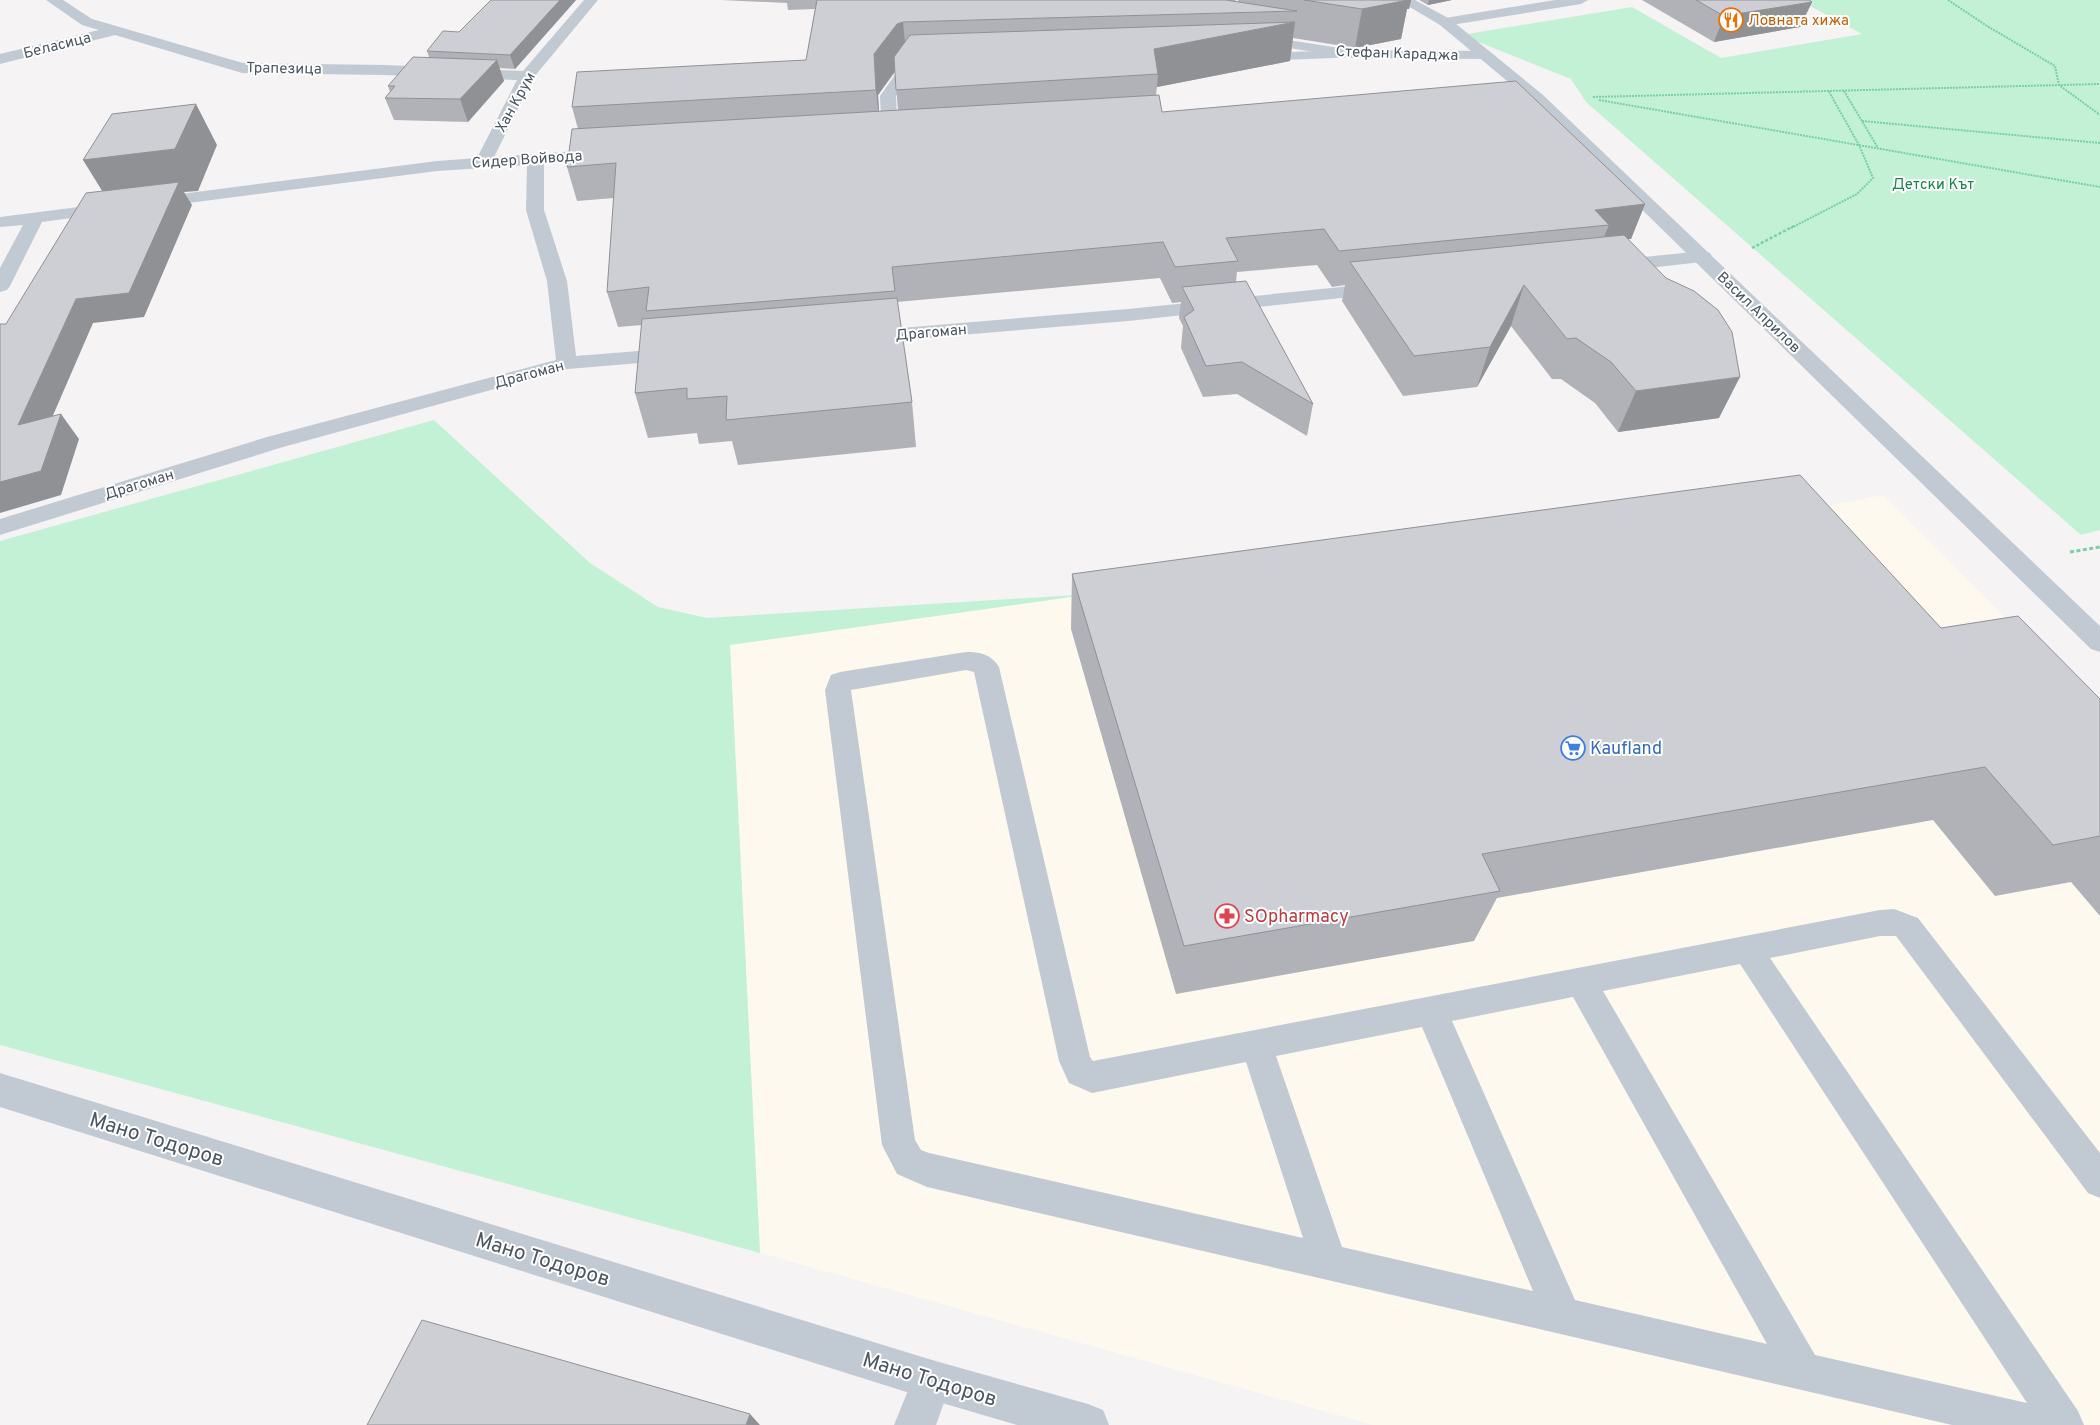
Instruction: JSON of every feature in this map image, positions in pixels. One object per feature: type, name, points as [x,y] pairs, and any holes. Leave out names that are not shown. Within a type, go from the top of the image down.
[{"type":"street","name":"Трапезица","points":[[53,0],[87,22],[242,68],[386,70],[527,76]]},
{"type":"street","name":"Хан Крум","points":[[483,162],[527,76],[591,0]]},
{"type":"street","name":"Васил Априлов","points":[[1405,0],[1445,22],[1537,98],[2100,642]]},
{"type":"street","points":[[1445,22],[1581,0]]},
{"type":"street","name":"Беласица","points":[[0,59],[114,31]]},
{"type":"street","name":"Стефан Караджа","points":[[1242,36],[1353,54],[1485,56]]},
{"type":"street","points":[[890,137],[888,96],[912,68]]},
{"type":"street","points":[[1517,99],[1537,98]]},
{"type":"street","points":[[871,138],[910,136]]},
{"type":"street","name":"Сидер Войвода","points":[[0,222],[483,162],[625,153]]},
{"type":"street","points":[[536,158],[535,210],[557,281],[567,363]]},
{"type":"street","points":[[0,286],[36,217]]},
{"type":"street","points":[[1594,268],[1708,263]]},
{"type":"street","name":"Драгоман","points":[[842,339],[1128,315],[1395,288]]},
{"type":"street","name":"Драгоман","points":[[0,527],[274,442],[567,363],[695,352]]},
{"type":"street","name":"Мано Тодоров","points":[[0,1090],[932,1380],[1088,1425]]},
{"type":"street","points":[[915,1425],[932,1380]]},
{"type":"lane","points":[[1244,58],[1353,54]]},
{"type":"lane","points":[[2037,1425],[2000,1421],[1804,1372],[927,1170],[909,1162],[899,1145],[838,690],[840,682],[966,661],[978,661],[986,667],[1073,1051],[1081,1072],[1092,1077],[1880,923],[1894,922],[1907,927],[2100,1181]]},
{"type":"lane","points":[[1747,949],[2064,1425]]},
{"type":"lane","points":[[1580,981],[1804,1372]]},
{"type":"lane","points":[[1431,1010],[1563,1317]]},
{"type":"lane","points":[[1256,1044],[1329,1262]]},
{"type":"path","points":[[1948,0],[1987,26],[2055,66],[2059,85],[2100,115]]},
{"type":"path","points":[[1537,98],[2100,84]]},
{"type":"path","points":[[1708,263],[1857,194],[1873,178],[1859,145],[1828,90]]},
{"type":"path","points":[[1844,90],[1878,148]]},
{"type":"path","points":[[1581,97],[2100,187]]},
{"type":"path","points":[[1862,121],[2100,143]]},
{"type":"shaded area","points":[[1759,481],[1831,505],[1883,495],[2100,713],[2100,1425],[1373,1425],[760,1253],[730,645],[1092,594]]},
{"type":"green space","name":"Детски Кът","points":[[1799,0],[2100,0],[2100,530],[2081,535],[1586,102],[1571,79],[1461,35],[1632,7],[1721,58],[1862,34]]},
{"type":"green space","points":[[434,420],[590,563],[658,607],[707,618],[1092,594],[730,645],[760,1253],[0,1045],[0,541]]},
{"type":"building","points":[[491,0],[560,0],[510,55],[427,51],[443,31],[459,32]]},
{"type":"building","points":[[817,0],[1226,0],[1297,11],[903,22],[897,24],[874,54],[876,90],[572,107],[577,72],[806,60]]},
{"type":"building","points":[[1304,0],[1408,0],[1362,9]]},
{"type":"building","points":[[1696,0],[1809,0],[1812,2],[1724,16]]},
{"type":"building","points":[[1295,22],[1154,49],[1158,74],[896,90],[894,57],[910,35]]},
{"type":"building","points":[[413,57],[497,60],[460,99],[385,98],[395,86],[388,86]]},
{"type":"building","points":[[1516,81],[1645,204],[1595,210],[1609,225],[1339,251],[1324,229],[1226,238],[1238,261],[1175,267],[1163,242],[892,267],[895,291],[646,311],[649,287],[607,292],[616,163],[567,167],[572,129],[1159,95],[1162,112]]},
{"type":"building","points":[[196,104],[175,149],[83,160],[112,114]]},
{"type":"building","points":[[179,182],[129,293],[76,299],[18,425],[61,414],[41,471],[0,482],[0,324],[6,324],[86,193]]},
{"type":"building","points":[[1624,235],[1666,278],[1694,291],[1718,310],[1732,332],[1740,377],[1636,391],[1611,362],[1576,338],[1567,339],[1524,285],[1490,347],[1414,356],[1350,262]]},
{"type":"building","points":[[1246,281],[1313,404],[1242,362],[1206,366],[1184,317],[1194,310],[1182,287]]},
{"type":"building","points":[[897,298],[912,402],[726,420],[727,396],[687,399],[687,388],[635,393],[642,319]]},
{"type":"building","name":"Kaufland","points":[[1800,475],[1941,628],[2018,616],[2100,699],[2100,836],[2053,845],[1985,767],[1482,854],[1500,891],[1184,946],[1072,574]]},
{"type":"building","points":[[422,1320],[750,1414],[746,1425],[367,1425]]},
{"type":"place","name":"Ловната хижа","points":[[1731,20]]},
{"type":"place","name":"Kaufland","points":[[1573,748]]},
{"type":"place","name":"SOpharmacy","points":[[1227,916]]}]
